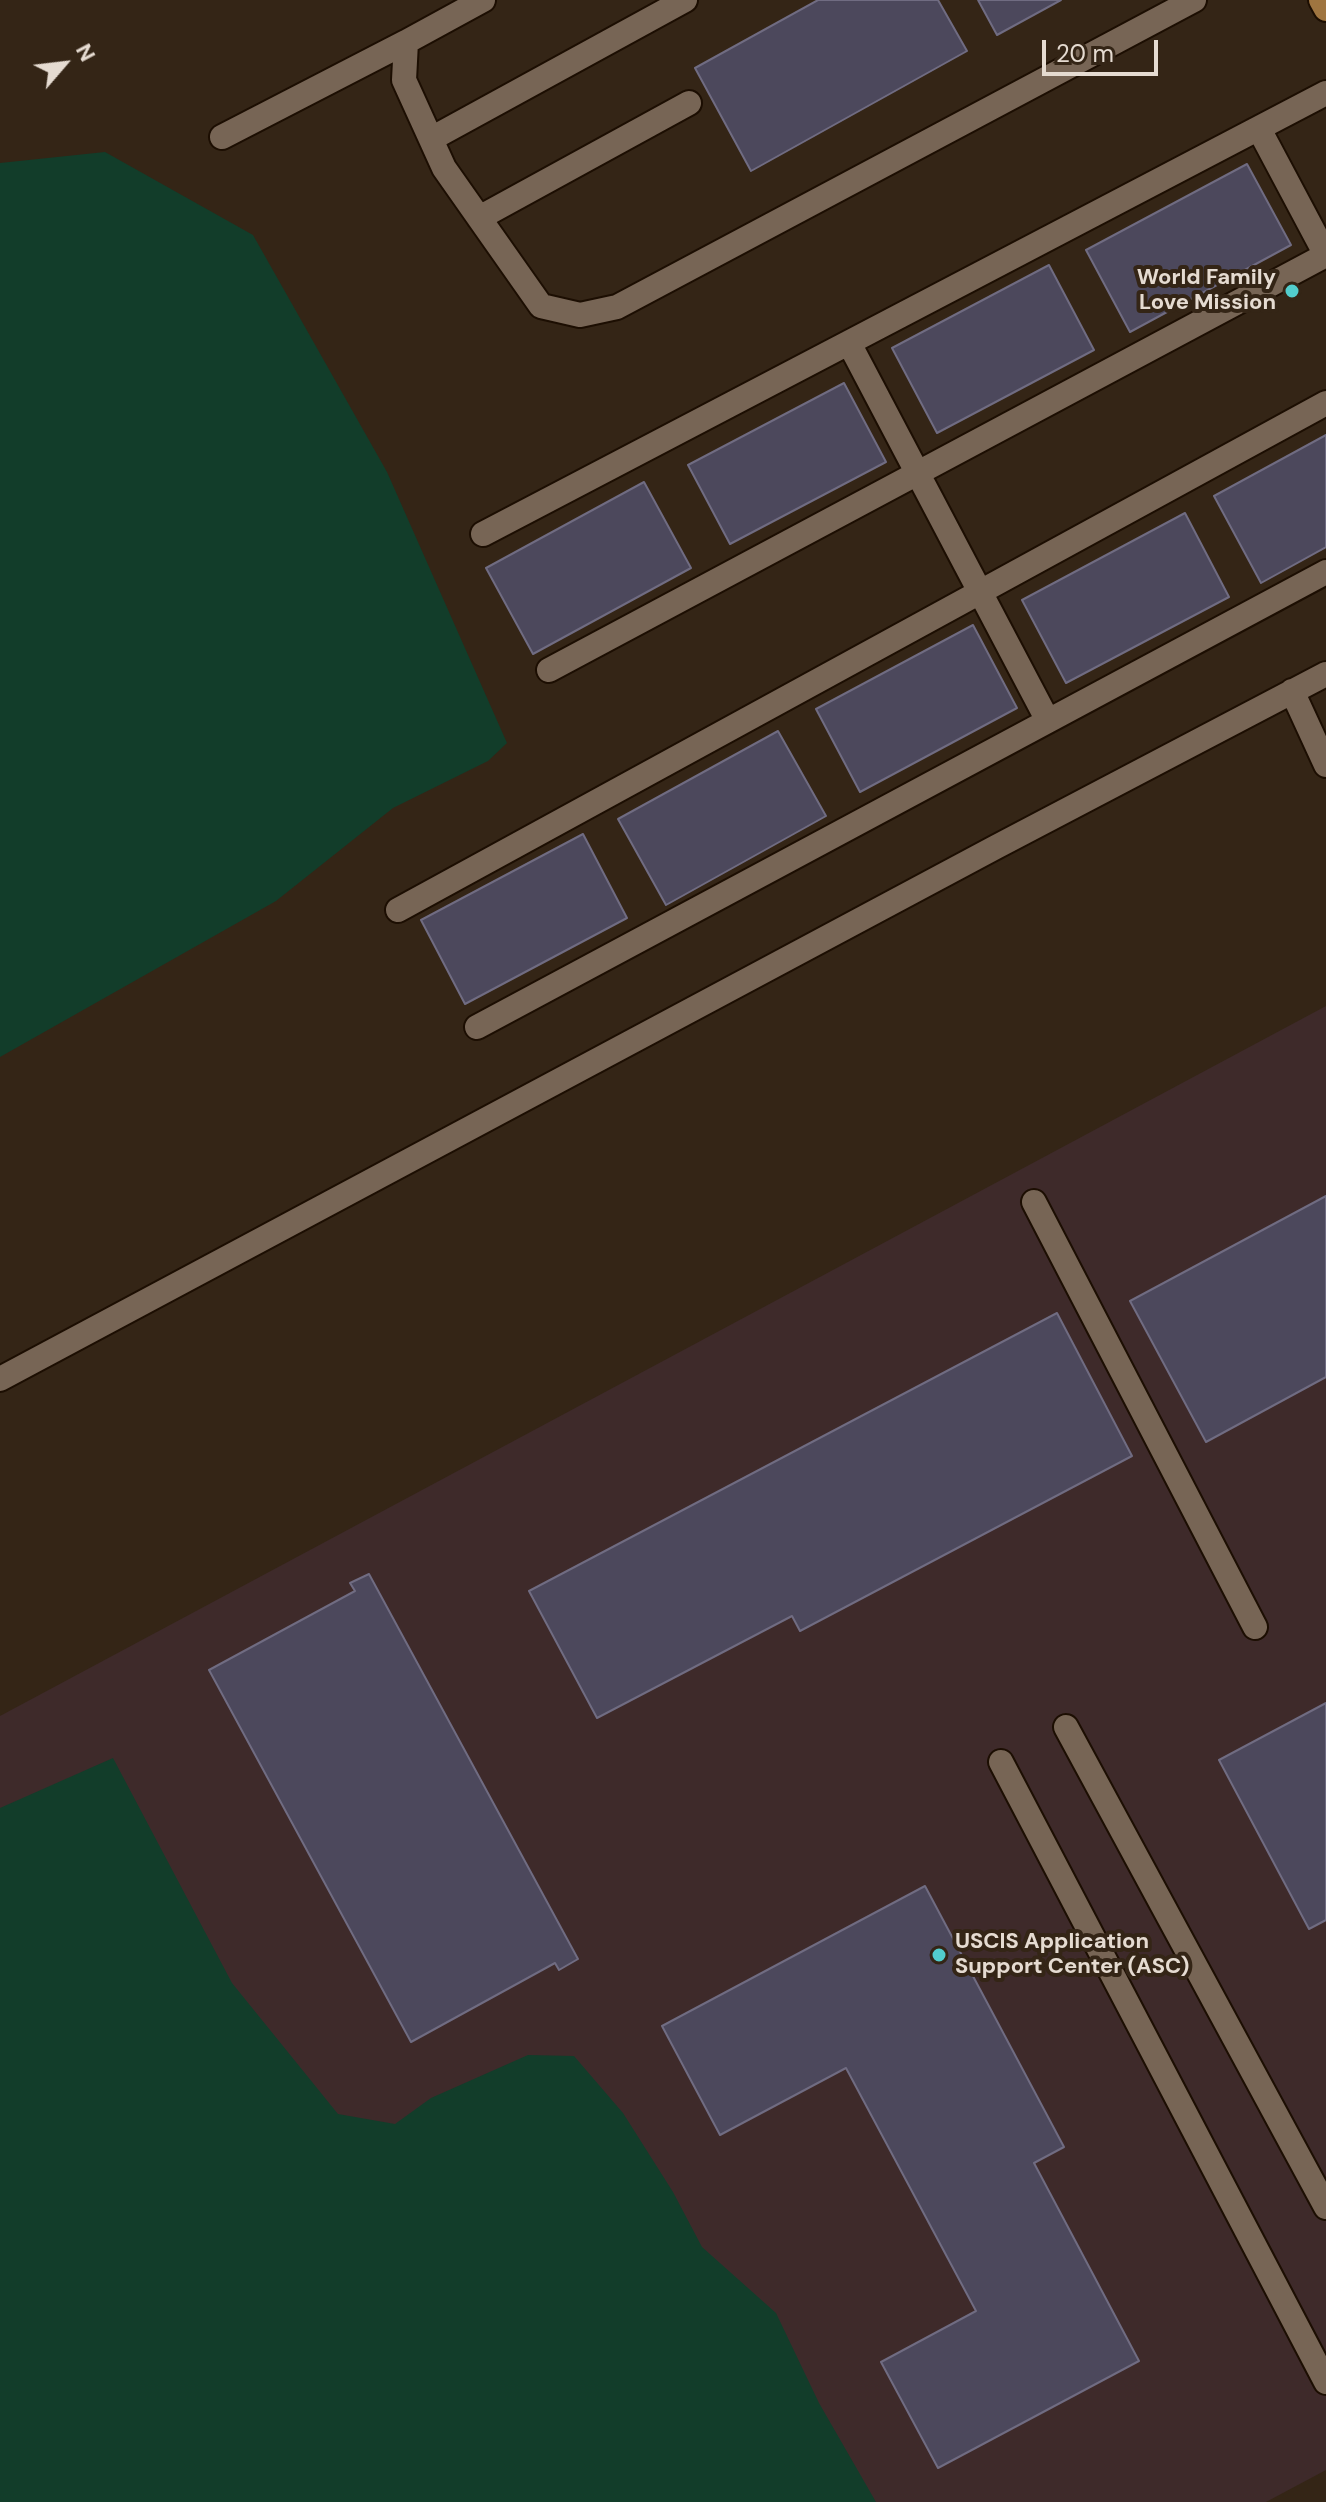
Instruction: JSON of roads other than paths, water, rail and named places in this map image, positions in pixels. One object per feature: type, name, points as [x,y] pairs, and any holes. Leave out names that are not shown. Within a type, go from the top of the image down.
[{"type":"main road","points":[[1321,0],[1326,9]]},
{"type":"lane","points":[[222,137],[483,0]]},
{"type":"lane","points":[[431,139],[685,0]]},
{"type":"lane","points":[[406,42],[404,80],[444,168],[541,306],[580,315],[617,307],[1194,0]]},
{"type":"lane","points":[[483,534],[1326,93]]},
{"type":"lane","points":[[479,218],[689,103]]},
{"type":"lane","points":[[549,670],[1326,255],[1259,129]]},
{"type":"lane","points":[[849,343],[1048,721]]},
{"type":"lane","points":[[398,910],[1326,403]]},
{"type":"lane","points":[[477,1027],[1326,572]]},
{"type":"lane","points":[[0,1379],[1326,674]]},
{"type":"lane","points":[[1292,691],[1326,765]]},
{"type":"lane","points":[[1034,1202],[1255,1627]]},
{"type":"lane","points":[[1066,1727],[1326,2207]]},
{"type":"lane","points":[[1001,1762],[1326,2382]]},
{"type":"place","name":"World Family Love Mission","points":[[1292,291]]},
{"type":"place","name":"USCIS Application Support Center (ASC)","points":[[939,1955]]}]
